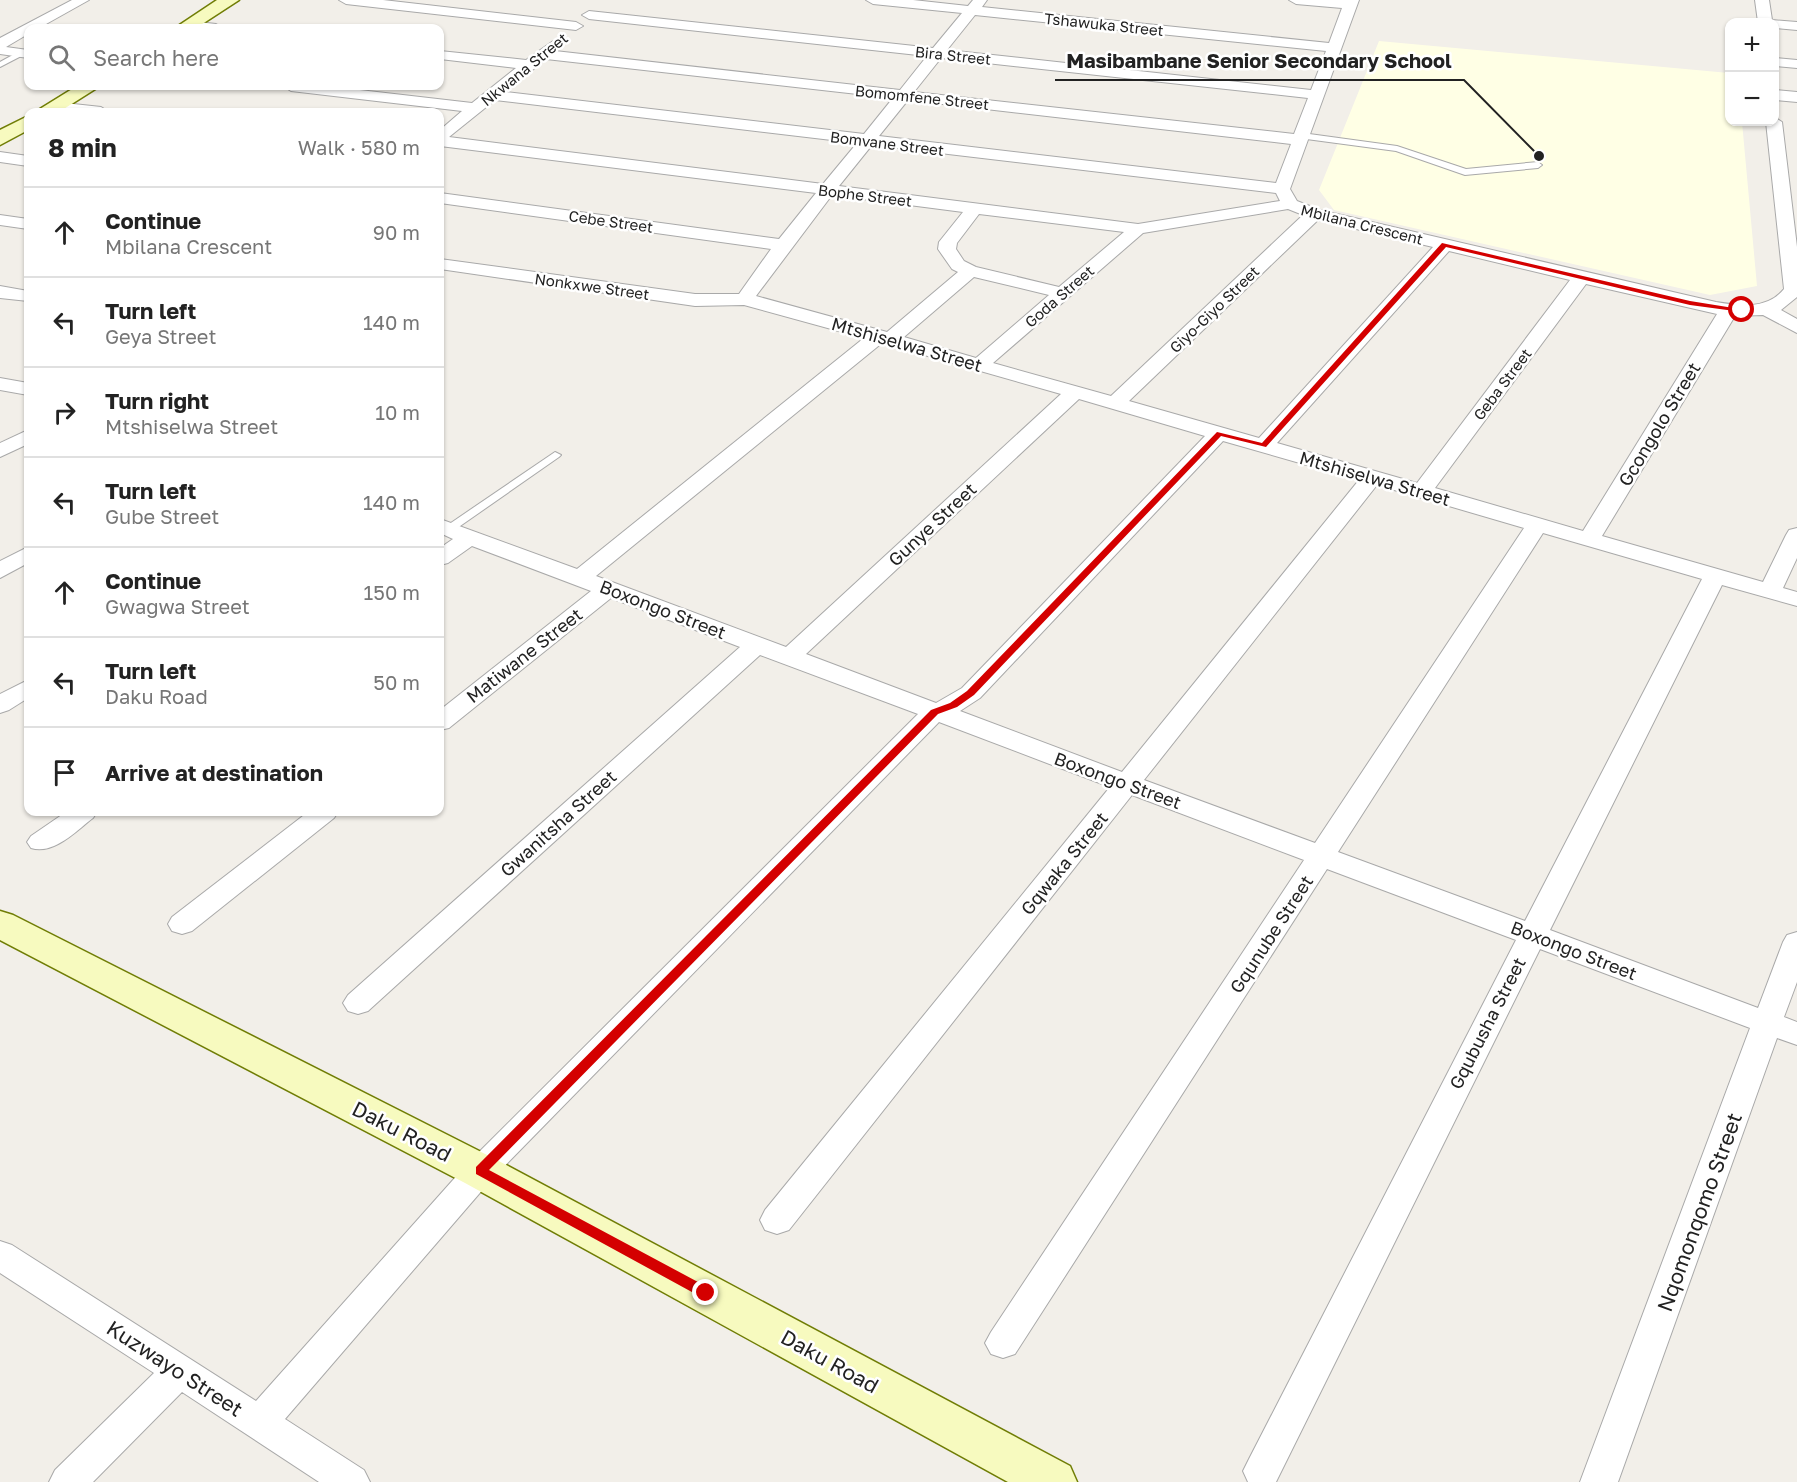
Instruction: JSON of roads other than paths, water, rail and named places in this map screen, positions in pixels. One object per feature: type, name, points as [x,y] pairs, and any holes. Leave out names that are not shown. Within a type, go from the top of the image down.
[{"type":"main road","points":[[191,24],[230,0]]},
{"type":"main road","points":[[53,108],[83,90]]},
{"type":"main road","points":[[0,139],[24,124]]},
{"type":"main road","name":"Daku Road","points":[[0,924],[480,1171],[1053,1482]]},
{"type":"street","points":[[38,24],[82,0]]},
{"type":"street","points":[[346,0],[576,26]]},
{"type":"street","name":"Nkwana Street","points":[[444,135],[608,0]]},
{"type":"street","name":"Tshawuka Street","points":[[873,0],[976,5],[1335,48]]},
{"type":"street","points":[[1296,0],[1351,3]]},
{"type":"street","points":[[1762,0],[1764,18]]},
{"type":"street","name":"Mbilana Crescent","points":[[1351,3],[1301,138],[1286,197],[1314,214],[1690,303],[1729,310],[1765,308],[1793,297],[1789,183],[1774,127]]},
{"type":"street","points":[[744,299],[826,190],[869,141],[976,5]]},
{"type":"street","name":"Bira Street","points":[[589,15],[1318,94]]},
{"type":"street","points":[[1779,24],[1797,26]]},
{"type":"street","points":[[0,44],[24,32]]},
{"type":"street","points":[[0,50],[24,53]]},
{"type":"street","name":"Bomomfene Street","points":[[543,54],[1301,138]]},
{"type":"street","points":[[444,55],[528,65]]},
{"type":"street","points":[[1779,62],[1797,64]]},
{"type":"street","points":[[324,90],[475,108]]},
{"type":"street","name":"Bomvane Street","points":[[493,95],[869,141],[1286,197]]},
{"type":"street","points":[[1779,95],[1797,97]]},
{"type":"street","points":[[1774,127],[1797,135]]},
{"type":"street","name":"Bophe Street","points":[[444,140],[1138,229],[1286,197]]},
{"type":"street","points":[[0,157],[24,160]]},
{"type":"street","name":"Cebe Street","points":[[444,199],[783,245]]},
{"type":"street","points":[[974,209],[948,242],[947,249],[958,265],[970,271],[1062,293]]},
{"type":"street","name":"Giyo-Giyo Street","points":[[1115,403],[1314,214]]},
{"type":"street","points":[[0,220],[24,223]]},
{"type":"street","name":"Goda Street","points":[[980,364],[1138,229]]},
{"type":"street","points":[[1263,446],[1445,245]]},
{"type":"street","name":"Nonkxwe Street","points":[[444,265],[695,300],[744,299]]},
{"type":"street","points":[[580,578],[970,271]]},
{"type":"street","name":"Geba Street","points":[[1422,491],[1582,277]]},
{"type":"street","points":[[0,291],[24,295]]},
{"type":"street","name":"Mtshiselwa Street","points":[[744,299],[980,364],[1797,599]]},
{"type":"street","points":[[1765,308],[1797,327]]},
{"type":"street","name":"Gcongolo Street","points":[[1589,539],[1729,310]]},
{"type":"street","points":[[0,384],[24,388]]},
{"type":"street","name":"Gunye Street","points":[[790,656],[1075,392]]},
{"type":"street","points":[[259,1423],[480,1171],[935,712],[953,705],[971,693],[1219,434]]},
{"type":"street","points":[[0,451],[24,438]]},
{"type":"street","name":"Gqwaka Street","points":[[777,1220],[1373,477]]},
{"type":"street","name":"Gqunube Street","points":[[1004,1343],[1538,524]]},
{"type":"street","points":[[444,550],[453,531]]},
{"type":"street","name":"Boxongo Street","points":[[453,531],[1323,855],[1782,1029]]},
{"type":"street","points":[[1770,591],[1797,535]]},
{"type":"street","points":[[0,571],[24,556]]},
{"type":"street","name":"Gqubusha Street","points":[[1262,1471],[1715,575]]},
{"type":"street","name":"Matiwane Street","points":[[444,719],[608,589]]},
{"type":"street","name":"Gwanitsha Street","points":[[358,1003],[758,644]]},
{"type":"street","points":[[0,705],[24,690]]},
{"type":"street","points":[[41,842],[78,816]]},
{"type":"street","points":[[182,924],[320,816]]},
{"type":"street","name":"Nqomonqomo Street","points":[[1599,1482],[1782,1029],[1797,942]]},
{"type":"street","name":"Kuzwayo Street","points":[[0,1255],[351,1482]]},
{"type":"street","points":[[68,1482],[180,1371]]},
{"type":"lane","points":[[0,65],[24,54]]},
{"type":"lane","points":[[1301,138],[1397,149],[1465,172],[1538,165]]},
{"type":"lane","points":[[453,531],[555,455]]},
{"type":"place","name":"Masibambane Senior Secondary School","points":[[1539,156]]}]
